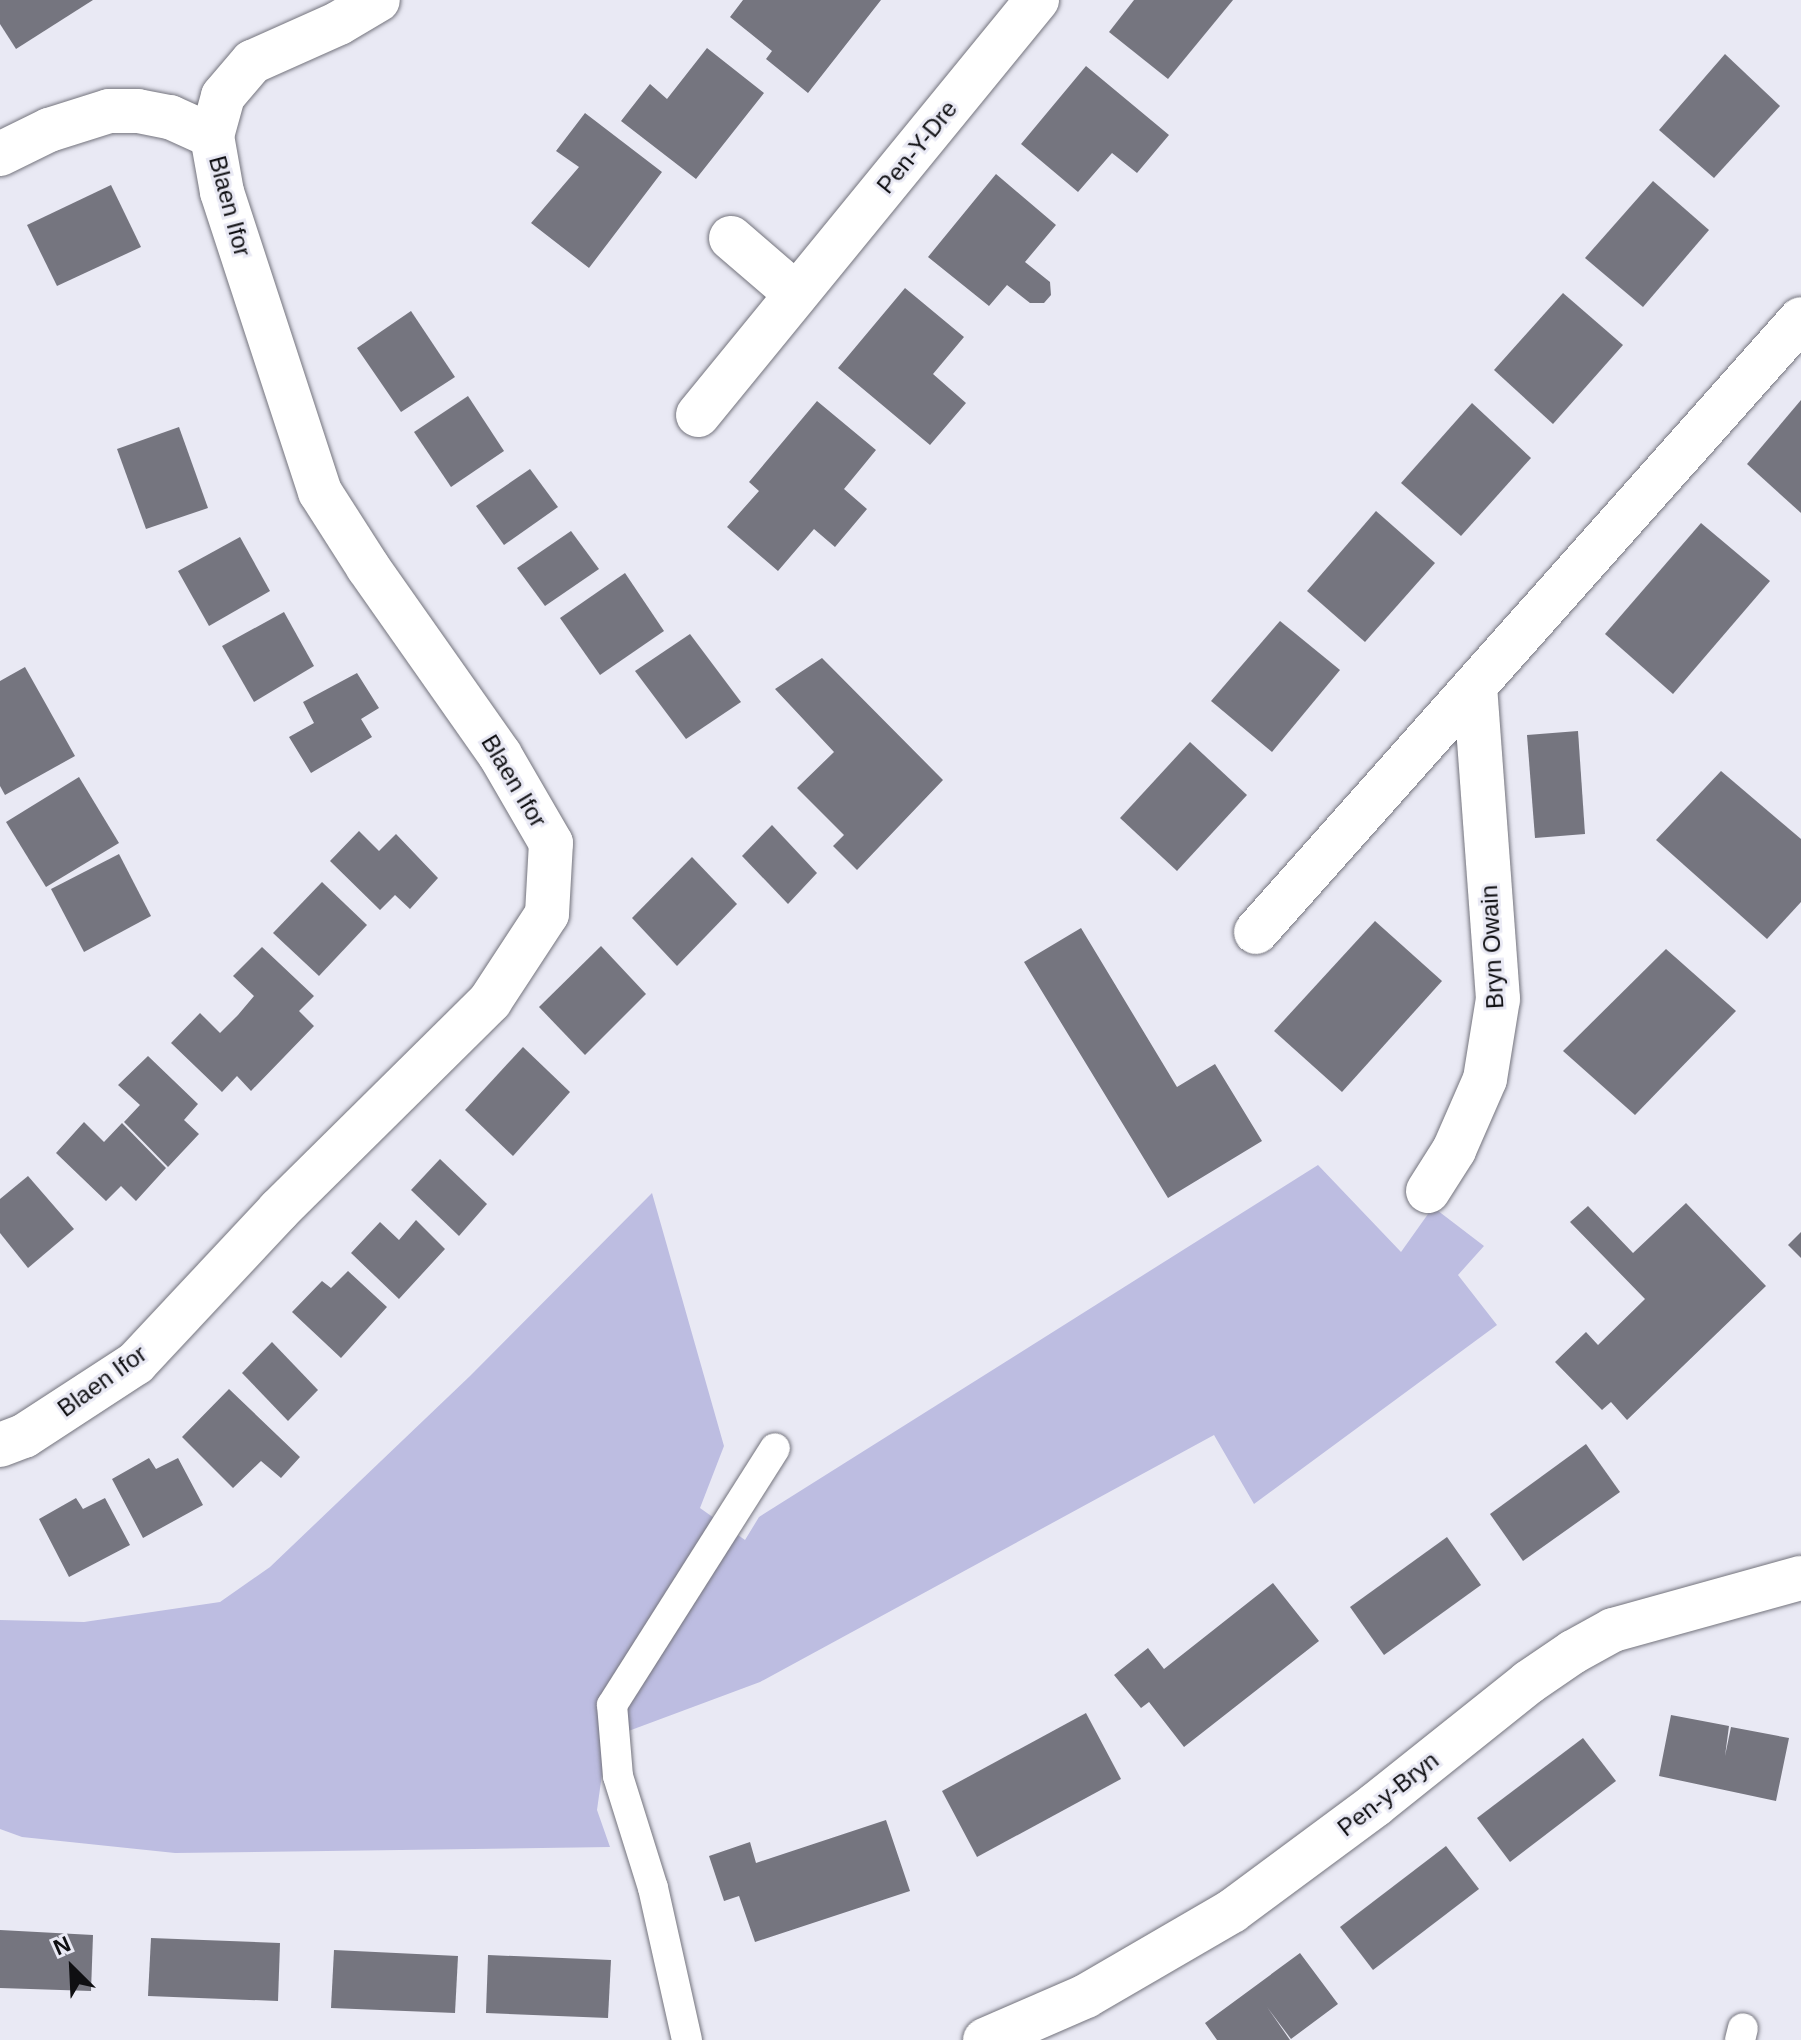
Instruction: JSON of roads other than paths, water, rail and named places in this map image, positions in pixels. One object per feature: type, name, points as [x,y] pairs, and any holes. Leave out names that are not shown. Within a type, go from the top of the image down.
[{"type":"street","points":[[0,154],[49,130],[109,111],[138,111],[170,117],[212,136],[223,96],[252,62],[339,23],[378,0]]},
{"type":"street","name":"Pen-Y-Dre","points":[[698,415],[1037,0]]},
{"type":"street","name":"Blaen Ifor","points":[[0,1445],[24,1436],[136,1363],[279,1210],[490,1001],[547,914],[551,843],[500,755],[368,567],[320,492],[222,192],[212,136]]},
{"type":"street","points":[[731,238],[796,294]]},
{"type":"street","points":[[1256,932],[1801,319]]},
{"type":"street","name":"Bryn Owain","points":[[1428,1191],[1454,1150],[1485,1079],[1498,999],[1475,688]]},
{"type":"street","name":"Pen-y-Bryn","points":[[985,2040],[1086,1996],[1232,1911],[1375,1805],[1529,1682],[1573,1652],[1613,1630],[1801,1578]]},
{"type":"lane","points":[[687,2040],[653,1888],[618,1776],[612,1705],[775,1448]]}]
